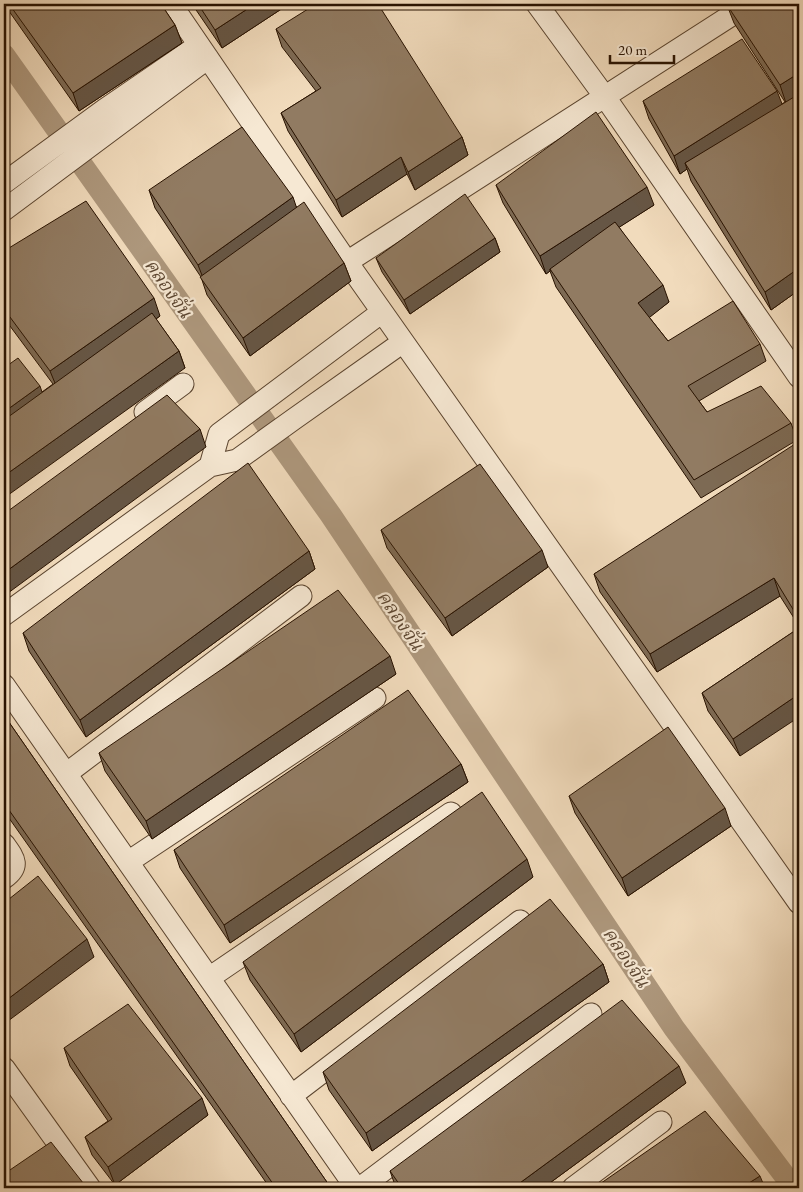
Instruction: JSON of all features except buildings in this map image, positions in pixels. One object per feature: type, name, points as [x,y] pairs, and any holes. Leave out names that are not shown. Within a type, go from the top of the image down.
[{"type":"street","points":[[171,4],[347,262],[799,903]]},
{"type":"street","points":[[537,4],[605,97],[799,377]]},
{"type":"street","points":[[347,262],[748,4]]},
{"type":"street","points":[[4,210],[49,163],[204,51]]},
{"type":"street","points":[[4,183],[49,163]]},
{"type":"street","points":[[210,466],[219,434],[382,312]]},
{"type":"street","points":[[4,616],[210,466],[237,460],[404,342]]},
{"type":"street","points":[[128,425],[183,384]]},
{"type":"street","points":[[66,774],[301,596]]},
{"type":"street","points":[[4,684],[356,1188]]},
{"type":"street","points":[[128,862],[375,698]]},
{"type":"street","points":[[209,978],[451,813]]},
{"type":"street","points":[[4,844],[13,858],[14,866],[10,874],[4,878]]},
{"type":"street","points":[[291,1096],[520,921]]},
{"type":"street","points":[[360,1188],[592,1014]]},
{"type":"street","points":[[4,1068],[90,1188]]},
{"type":"street","points":[[573,1188],[661,1122]]},
{"type":"waterway","name":"คลองจั่น","points":[[4,55],[330,514],[674,1028],[794,1188]]}]
